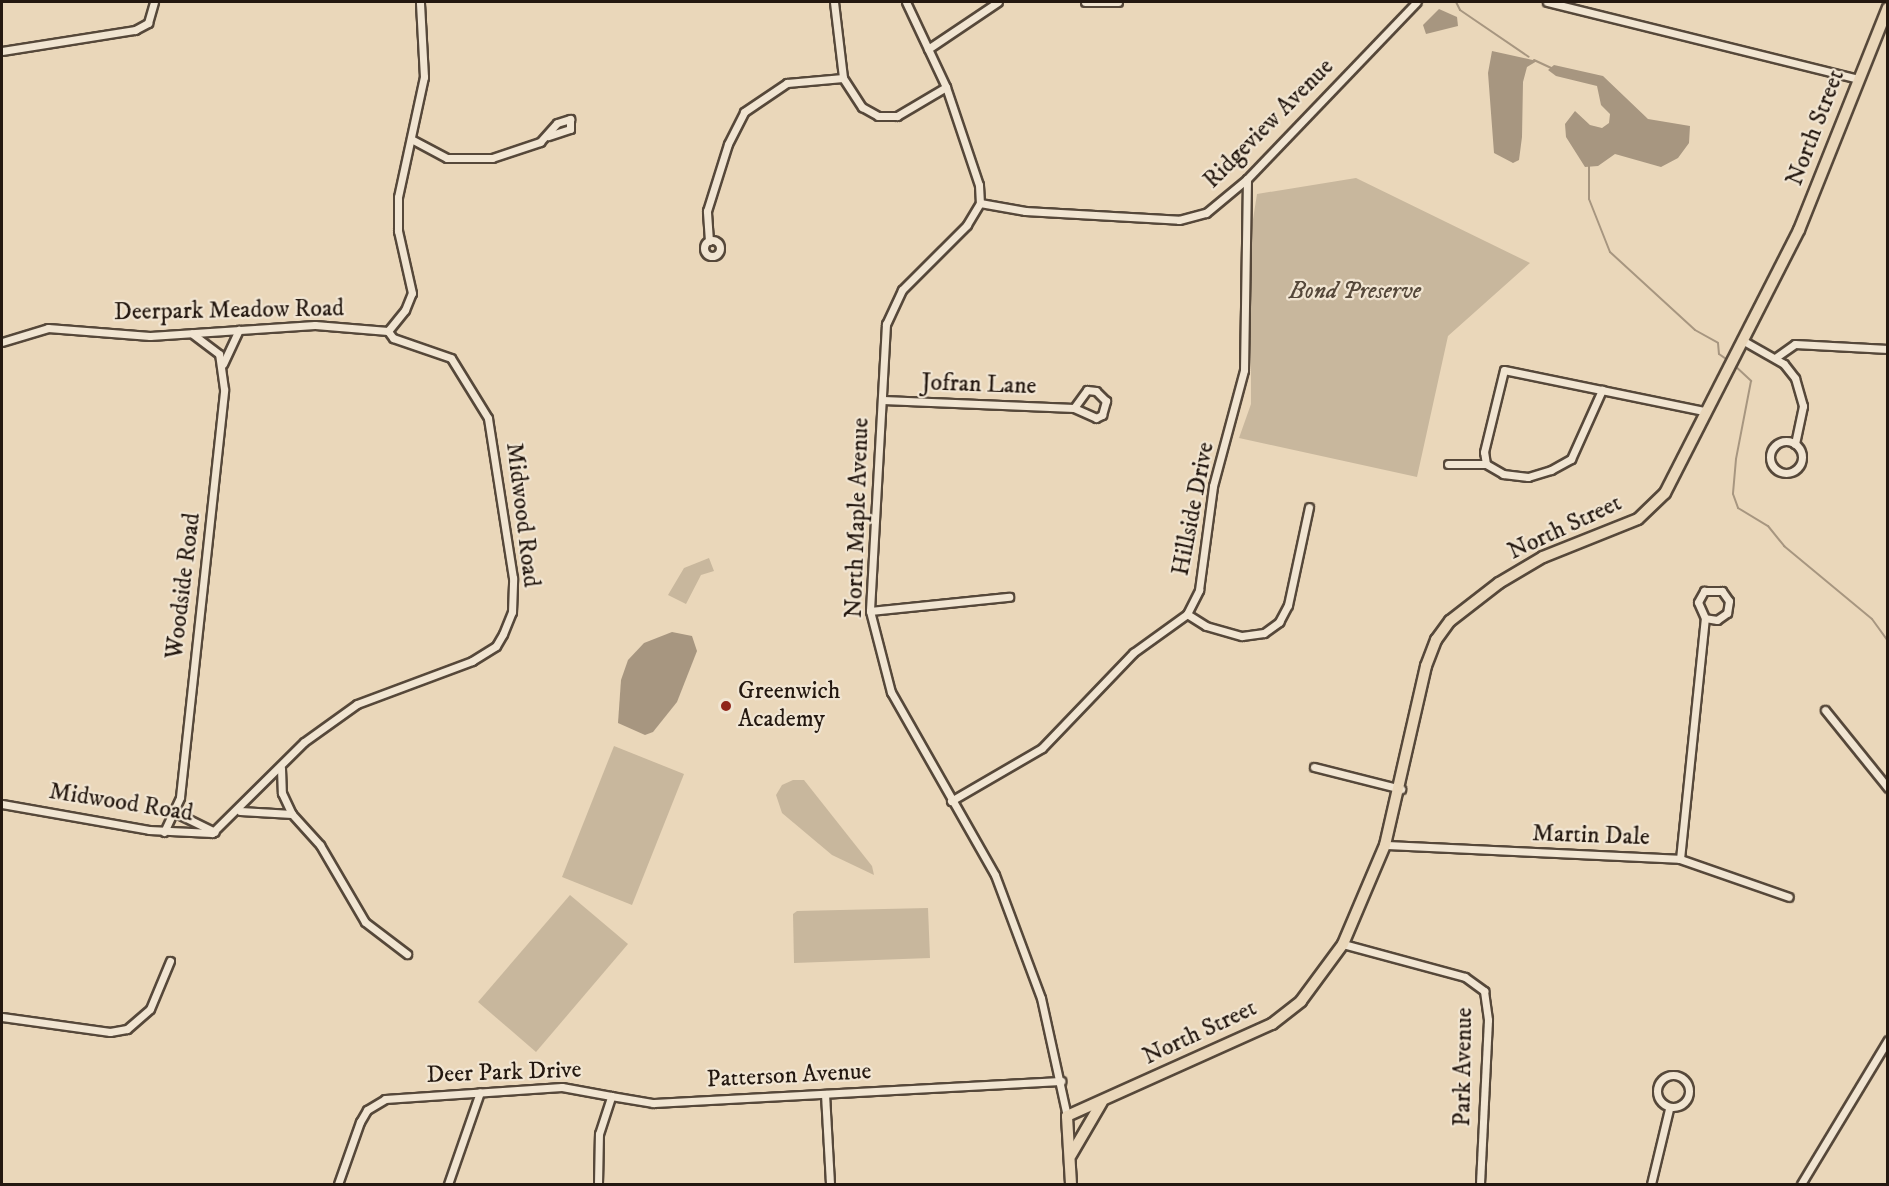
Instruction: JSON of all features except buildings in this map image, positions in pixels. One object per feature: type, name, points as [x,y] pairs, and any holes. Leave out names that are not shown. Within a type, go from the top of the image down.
[{"type":"main road","name":"North Street","points":[[1067,1116],[1272,1024],[1301,1001],[1343,944],[1385,845],[1401,789],[1426,666],[1436,640],[1450,621],[1490,589],[1543,557],[1638,519],[1674,477],[1704,411],[1799,231],[1857,79],[1887,8]]},
{"type":"main road","points":[[1070,1158],[1088,1120],[1103,1101]]},
{"type":"main road","points":[[1067,1116],[1071,1185]]},
{"type":"street","points":[[2,51],[135,30],[148,23],[154,2]]},
{"type":"street","points":[[388,331],[405,310],[412,293],[398,213],[424,77],[420,2]]},
{"type":"street","points":[[834,2],[843,78],[862,107],[878,116],[897,116],[946,87]]},
{"type":"street","points":[[906,2],[946,87],[979,185],[980,203]]},
{"type":"street","points":[[928,49],[998,2]]},
{"type":"street","points":[[1084,2],[1118,2]]},
{"type":"street","name":"Ridgeview Avenue","points":[[980,203],[1025,211],[1179,220],[1206,213],[1247,179],[1418,2]]},
{"type":"street","points":[[1547,2],[1857,79]]},
{"type":"street","points":[[709,241],[707,211],[728,144],[744,112],[787,83],[843,78]]},
{"type":"street","points":[[413,140],[437,156],[472,160],[526,149],[548,136]]},
{"type":"street","name":"Hillside Drive","points":[[951,801],[1042,748],[1133,653],[1186,614],[1199,590],[1213,486],[1244,370],[1247,179]]},
{"type":"street","name":"North Maple Avenue","points":[[980,203],[967,225],[902,290],[892,306],[883,400],[870,610],[891,692],[995,875],[1041,998],[1067,1116]]},
{"type":"street","name":"Deerpark Meadow Road","points":[[2,342],[48,328],[192,334],[315,325],[388,331]]},
{"type":"street","name":"Woodside Road","points":[[164,832],[176,813],[221,446],[224,364],[239,329]]},
{"type":"street","name":"Midwood Road","points":[[2,804],[164,832],[199,836],[214,832],[240,811],[304,742],[357,704],[485,655],[503,634],[512,612],[513,578],[496,448],[480,398],[451,358],[393,338],[388,331]]},
{"type":"street","points":[[192,334],[219,354],[224,364]]},
{"type":"street","points":[[1742,340],[1775,358],[1790,370],[1802,398],[1795,444],[1802,453],[1798,468],[1789,473],[1774,469],[1770,454],[1775,445],[1795,444]]},
{"type":"street","points":[[1775,358],[1795,344],[1887,349]]},
{"type":"street","points":[[1486,464],[1484,452],[1504,370],[1704,411]]},
{"type":"street","name":"Jofran Lane","points":[[883,400],[1074,408],[1096,418],[1102,415],[1106,401],[1096,391],[1087,390],[1074,408]]},
{"type":"street","points":[[1448,464],[1486,464],[1503,474],[1528,477],[1572,459],[1602,390]]},
{"type":"street","points":[[1186,614],[1206,626],[1242,636],[1263,633],[1279,622],[1287,605],[1309,507]]},
{"type":"street","points":[[1680,859],[1705,618],[1698,608],[1700,596],[1710,589],[1722,591],[1729,601],[1727,613],[1717,620],[1705,618]]},
{"type":"street","points":[[870,610],[1009,597]]},
{"type":"street","points":[[1825,710],[1887,788]]},
{"type":"street","points":[[1314,767],[1401,789]]},
{"type":"street","points":[[281,768],[282,793],[292,814],[320,845],[364,922],[407,954]]},
{"type":"street","points":[[240,811],[292,814]]},
{"type":"street","points":[[176,813],[214,832]]},
{"type":"street","name":"Martin Dale","points":[[1385,845],[1680,859],[1789,897]]},
{"type":"street","name":"Park Avenue","points":[[1343,944],[1465,977],[1484,991],[1488,1020],[1480,1185]]},
{"type":"street","points":[[2,1017],[110,1032],[127,1029],[150,1009],[170,961]]},
{"type":"street","points":[[1801,1185],[1887,1040]]},
{"type":"street","points":[[1651,1185],[1669,1109],[1688,1097],[1687,1080],[1679,1074],[1663,1077],[1659,1084],[1659,1098],[1669,1109]]},
{"type":"street","name":"Patterson Avenue","points":[[611,1096],[653,1103],[1061,1082]]},
{"type":"street","name":"Deer Park Drive","points":[[338,1185],[367,1110],[397,1096],[562,1087],[611,1096]]},
{"type":"street","points":[[448,1185],[480,1092]]},
{"type":"street","points":[[825,1094],[830,1185]]},
{"type":"street","points":[[598,1185],[599,1134],[611,1096]]},
{"type":"green space","name":"Bond Preserve","points":[[1356,178],[1530,263],[1448,336],[1417,477],[1239,438],[1251,404],[1251,232],[1257,194]]},
{"type":"green space","points":[[709,558],[714,571],[701,575],[686,604],[668,595],[684,568]]},
{"type":"green space","points":[[614,746],[684,774],[632,905],[562,877]]},
{"type":"green space","points":[[793,780],[804,780],[872,866],[874,875],[832,855],[782,813],[776,795],[782,785]]},
{"type":"green space","points":[[570,895],[628,944],[536,1052],[478,1002]]},
{"type":"green space","points":[[928,908],[930,958],[794,963],[793,914],[797,911]]},
{"type":"shaded area","points":[[1439,9],[1457,17],[1458,26],[1426,34],[1423,25]]},
{"type":"shaded area","points":[[1492,51],[1537,61],[1527,67],[1523,82],[1522,137],[1519,160],[1513,163],[1494,153],[1488,73]]},
{"type":"shaded area","points":[[1554,65],[1603,76],[1648,119],[1690,126],[1689,143],[1678,158],[1661,167],[1615,154],[1598,166],[1585,167],[1566,137],[1565,124],[1575,111],[1590,125],[1602,128],[1609,123],[1610,114],[1601,105],[1597,86],[1556,76],[1548,70]]},
{"type":"shaded area","points":[[672,632],[692,636],[697,651],[677,702],[653,732],[645,735],[618,723],[621,680],[628,660],[644,643]]},
{"type":"waterway","points":[[1456,2],[1460,10],[1529,57]]},
{"type":"waterway","points":[[1534,60],[1551,68]]},
{"type":"waterway","points":[[1589,166],[1589,199],[1610,252],[1695,330],[1718,343],[1719,354],[1729,361]]},
{"type":"waterway","points":[[1733,364],[1751,381],[1736,459],[1733,494],[1738,508],[1768,526],[1784,546],[1872,619],[1888,641]]},
{"type":"place","name":"Greenwich Academy","points":[[726,706]]}]
